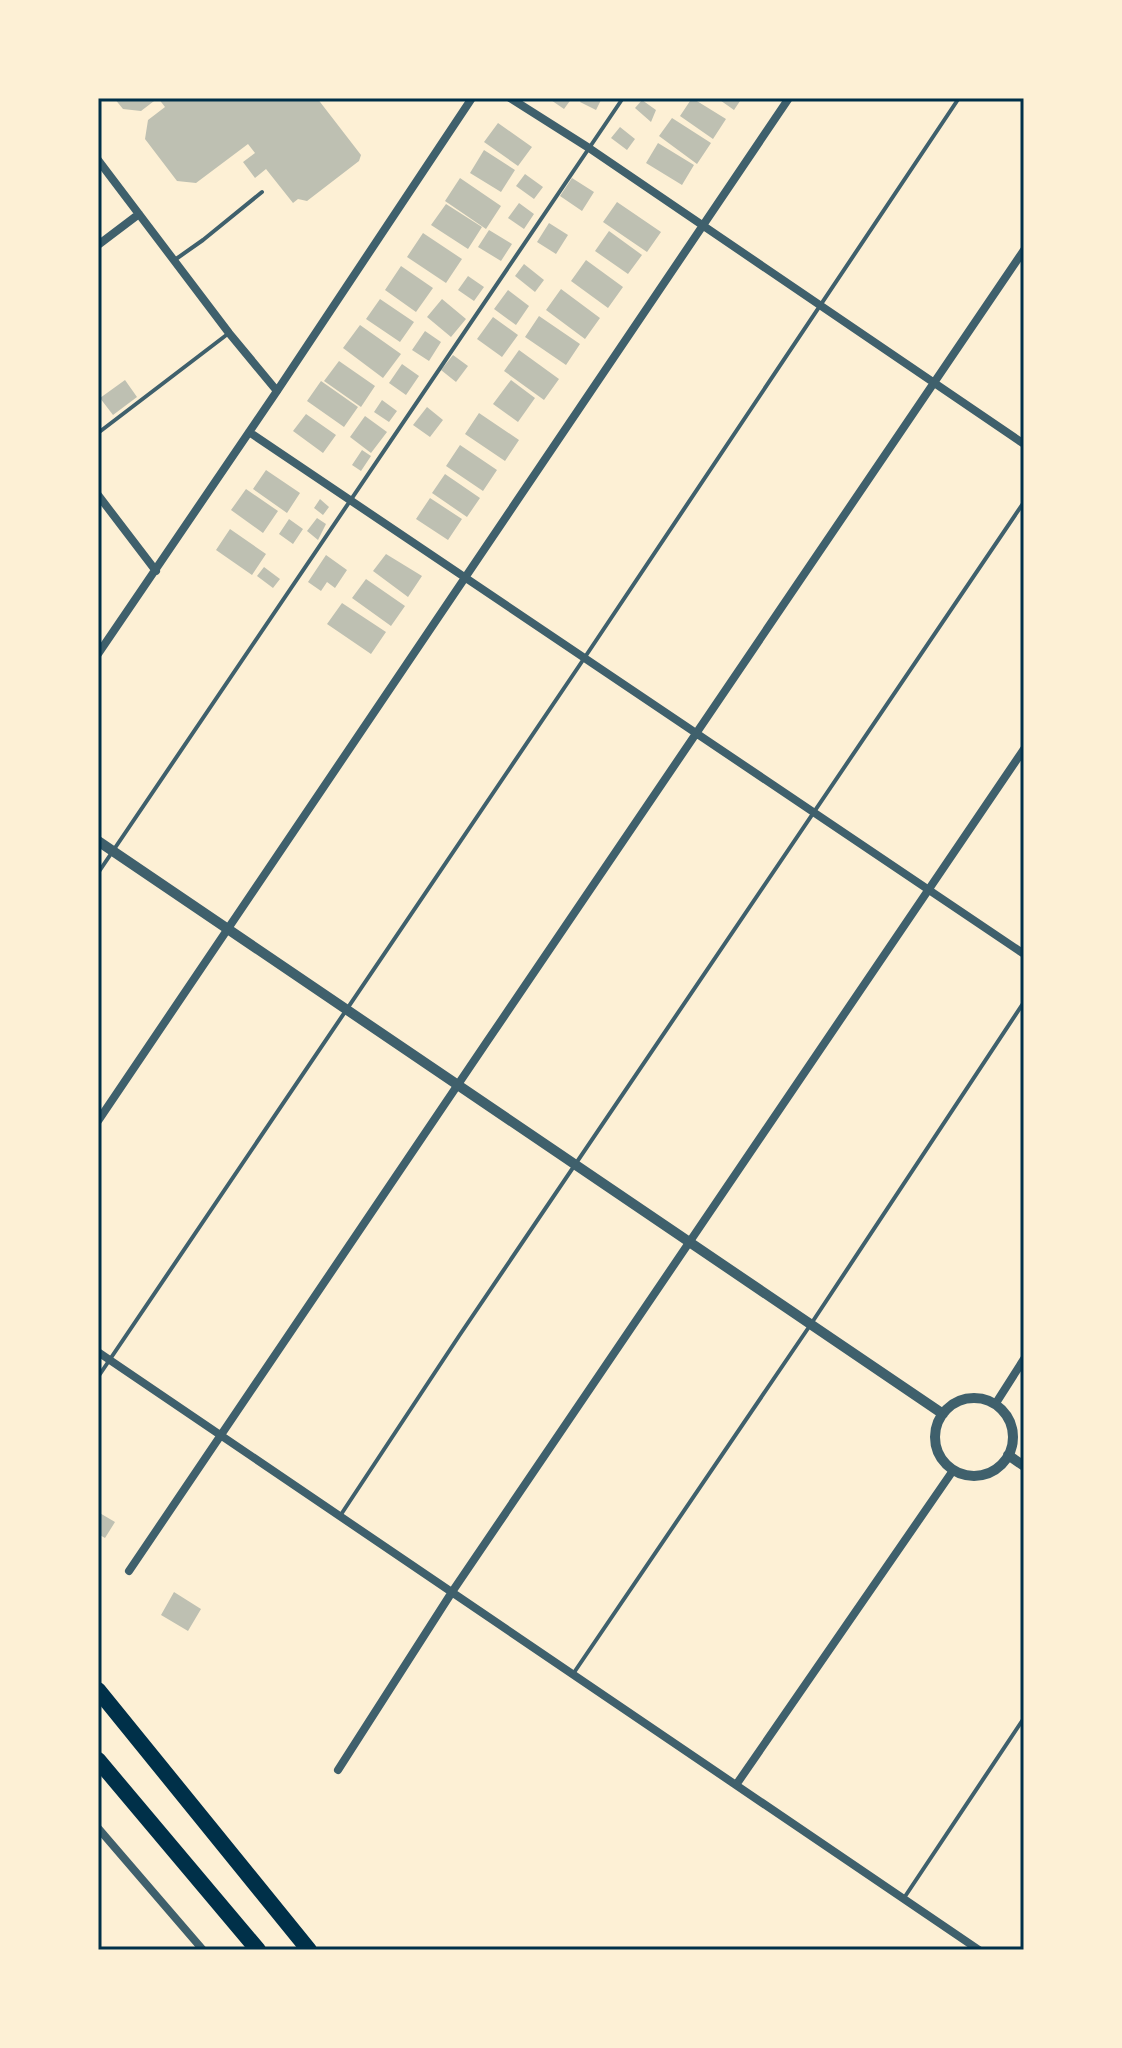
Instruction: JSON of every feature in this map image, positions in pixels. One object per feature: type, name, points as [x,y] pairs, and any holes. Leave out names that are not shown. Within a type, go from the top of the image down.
[{"type":"highway","points":[[98,1690],[309,1950]]},
{"type":"highway","points":[[98,1760],[258,1950]]},
{"type":"street","points":[[98,654],[472,98]]},
{"type":"street","points":[[510,98],[589,148],[1024,444]]},
{"type":"street","points":[[98,1121],[789,98]]},
{"type":"street","points":[[98,160],[229,333],[277,391]]},
{"type":"street","points":[[98,245],[139,214]]},
{"type":"street","points":[[129,1571],[1024,250]]},
{"type":"street","points":[[249,432],[1024,954]]},
{"type":"street","points":[[98,495],[156,571]]},
{"type":"street","points":[[338,1770],[452,1592],[1024,749]]},
{"type":"street","points":[[98,841],[943,1414]]},
{"type":"street","points":[[98,1352],[979,1950]]},
{"type":"street","points":[[996,1403],[1024,1359]]},
{"type":"street","points":[[967,1398],[982,1398],[996,1403],[1009,1419],[1013,1434],[1008,1455],[988,1473],[968,1476],[952,1472],[939,1456],[936,1444],[936,1432],[943,1414],[967,1398]]},
{"type":"street","points":[[1008,1455],[1024,1466]]},
{"type":"street","points":[[736,1785],[952,1472]]},
{"type":"street","points":[[98,1828],[203,1950]]},
{"type":"lane","points":[[98,873],[623,98]]},
{"type":"lane","points":[[98,1377],[959,98]]},
{"type":"lane","points":[[174,260],[262,192]]},
{"type":"lane","points":[[98,433],[229,333]]},
{"type":"lane","points":[[340,1516],[1024,502]]},
{"type":"lane","points":[[573,1674],[811,1324],[1024,1002]]},
{"type":"lane","points":[[903,1900],[1024,1718]]},
{"type":"building","points":[[114,98],[158,98],[141,111],[123,109]]},
{"type":"building","points":[[158,98],[317,98],[361,155],[359,161],[307,201],[298,199],[293,203],[266,169],[255,178],[243,162],[255,153],[248,144],[196,183],[177,181],[145,139],[148,120],[165,107]]},
{"type":"building","points":[[548,98],[572,98],[564,109]]},
{"type":"building","points":[[582,98],[601,100],[596,110],[580,102]]},
{"type":"building","points":[[692,98],[726,119],[713,139],[680,116]]},
{"type":"building","points":[[717,98],[742,98],[734,110]]},
{"type":"building","points":[[642,100],[656,110],[651,122],[635,108]]},
{"type":"building","points":[[672,118],[711,143],[697,164],[659,136]]},
{"type":"building","points":[[498,123],[532,147],[518,166],[484,142]]},
{"type":"building","points":[[620,127],[635,139],[627,150],[611,138]]},
{"type":"building","points":[[658,143],[694,165],[682,185],[646,163]]},
{"type":"building","points":[[484,150],[515,170],[501,192],[470,173]]},
{"type":"building","points":[[525,174],[543,187],[534,199],[516,186]]},
{"type":"building","points":[[460,178],[501,206],[486,229],[445,201]]},
{"type":"building","points":[[572,178],[594,192],[582,211],[560,196]]},
{"type":"building","points":[[617,202],[661,232],[647,252],[603,222]]},
{"type":"building","points":[[519,203],[534,214],[524,229],[508,218]]},
{"type":"building","points":[[446,204],[482,227],[468,249],[431,225]]},
{"type":"building","points":[[549,223],[568,235],[556,254],[537,242]]},
{"type":"building","points":[[489,230],[512,244],[501,261],[478,247]]},
{"type":"building","points":[[609,231],[642,255],[628,274],[595,251]]},
{"type":"building","points":[[423,233],[462,259],[446,283],[407,257]]},
{"type":"building","points":[[586,260],[623,287],[608,308],[571,281]]},
{"type":"building","points":[[524,264],[544,280],[535,292],[515,276]]},
{"type":"building","points":[[401,266],[433,288],[416,312],[385,290]]},
{"type":"building","points":[[468,276],[484,287],[474,301],[458,290]]},
{"type":"building","points":[[561,289],[600,318],[585,339],[546,310]]},
{"type":"building","points":[[508,290],[529,306],[516,325],[494,309]]},
{"type":"building","points":[[380,299],[414,322],[400,342],[366,319]]},
{"type":"building","points":[[442,299],[466,319],[451,337],[427,317]]},
{"type":"building","points":[[539,316],[580,344],[566,365],[525,337]]},
{"type":"building","points":[[493,317],[518,335],[502,357],[477,339]]},
{"type":"building","points":[[360,325],[401,354],[383,378],[343,348]]},
{"type":"building","points":[[425,331],[441,342],[429,361],[412,350]]},
{"type":"building","points":[[519,350],[559,379],[544,400],[504,371]]},
{"type":"building","points":[[453,355],[468,366],[456,382],[441,370]]},
{"type":"building","points":[[339,361],[375,386],[361,407],[324,381]]},
{"type":"building","points":[[402,364],[419,376],[406,395],[389,383]]},
{"type":"building","points":[[125,380],[137,397],[113,415],[100,398]]},
{"type":"building","points":[[511,380],[535,398],[518,422],[493,404]]},
{"type":"building","points":[[321,381],[358,407],[344,427],[307,401]]},
{"type":"building","points":[[382,400],[397,411],[389,422],[374,412]]},
{"type":"building","points":[[427,407],[443,420],[430,437],[413,425]]},
{"type":"building","points":[[479,413],[519,440],[505,461],[465,434]]},
{"type":"building","points":[[306,414],[336,435],[323,453],[293,431]]},
{"type":"building","points":[[365,416],[387,432],[371,453],[350,437]]},
{"type":"building","points":[[460,445],[497,470],[483,491],[446,466]]},
{"type":"building","points":[[362,450],[371,456],[361,471],[352,465]]},
{"type":"building","points":[[266,470],[300,493],[287,513],[253,489]]},
{"type":"building","points":[[445,474],[480,498],[467,517],[432,493]]},
{"type":"building","points":[[246,489],[278,511],[263,533],[231,510]]},
{"type":"building","points":[[430,498],[462,519],[448,540],[416,519]]},
{"type":"building","points":[[320,499],[329,507],[323,515],[314,508]]},
{"type":"building","points":[[317,518],[326,524],[318,540],[307,531]]},
{"type":"building","points":[[289,519],[303,529],[293,544],[279,534]]},
{"type":"building","points":[[230,529],[266,554],[252,575],[216,550]]},
{"type":"building","points":[[386,554],[422,576],[408,597],[373,571]]},
{"type":"building","points":[[326,555],[347,570],[335,588],[327,582],[321,591],[308,582]]},
{"type":"building","points":[[264,567],[280,579],[273,588],[257,576]]},
{"type":"building","points":[[366,579],[405,606],[391,626],[352,598]]},
{"type":"building","points":[[342,603],[386,632],[371,654],[327,624]]},
{"type":"building","points":[[98,1512],[115,1522],[105,1538],[98,1534]]},
{"type":"building","points":[[174,1592],[201,1609],[188,1631],[161,1615]]}]
